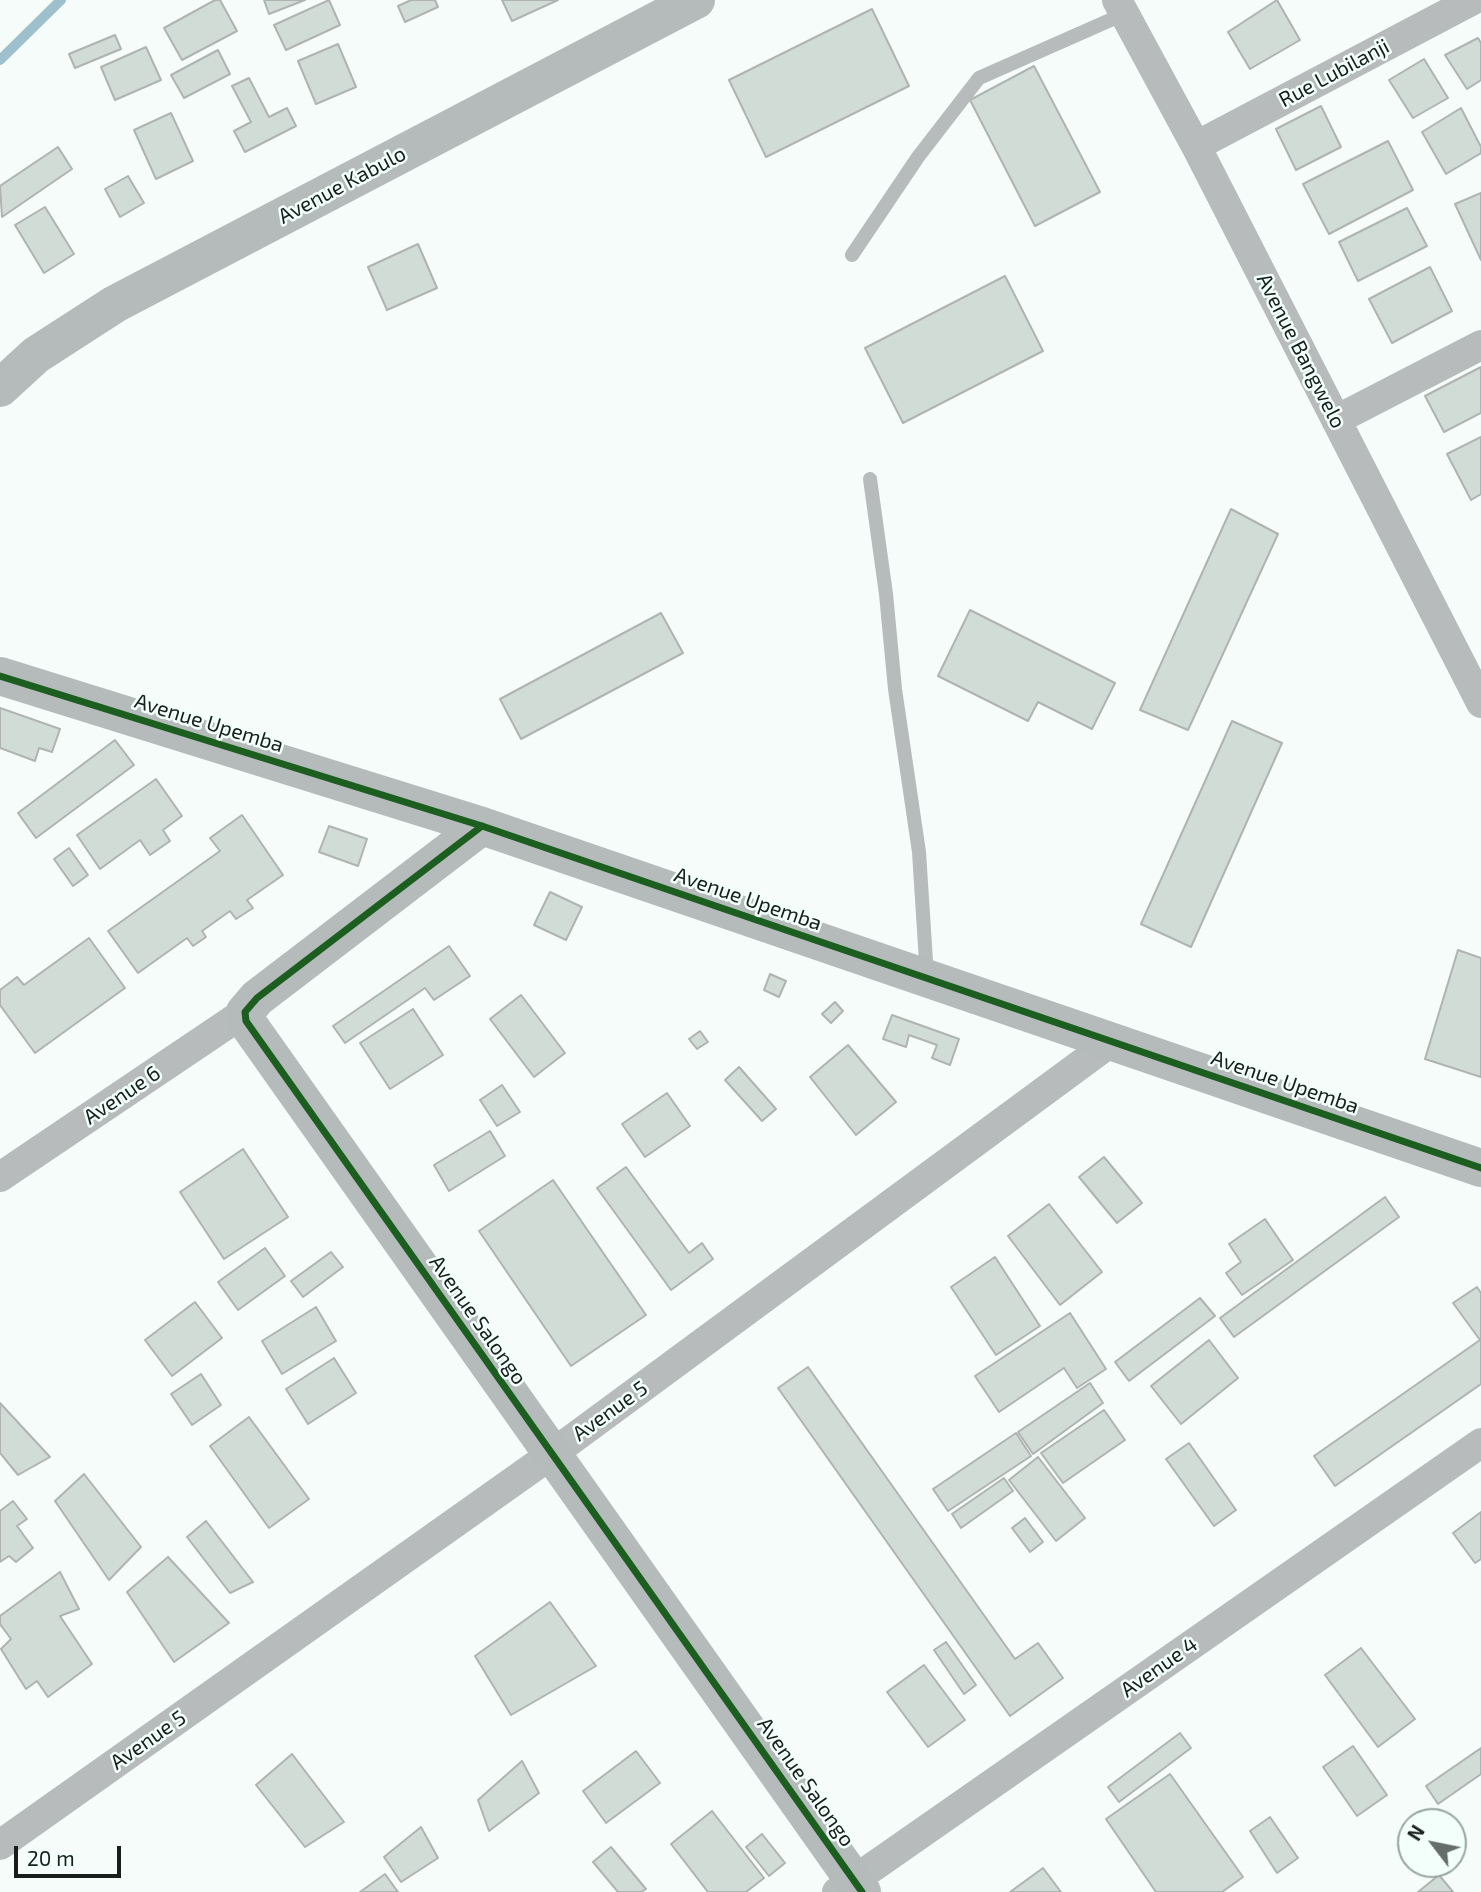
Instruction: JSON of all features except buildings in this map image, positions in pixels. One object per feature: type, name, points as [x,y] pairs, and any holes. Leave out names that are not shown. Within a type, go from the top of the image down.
[{"type":"street","name":"Avenue Kabulo","points":[[0,388],[36,355],[115,304],[696,0]]},
{"type":"street","name":"Rue Lubilanji","points":[[1196,146],[1473,0]]},
{"type":"street","name":"Avenue Bangwelo","points":[[1121,7],[1196,146],[1480,697]]},
{"type":"street","points":[[1336,420],[1481,345]]},
{"type":"street","name":"Avenue Upemba","points":[[0,676],[482,826],[1481,1168]]},
{"type":"street","points":[[245,1012],[257,998],[482,826]]},
{"type":"street","name":"Avenue 6","points":[[0,1177],[245,1012]]},
{"type":"street","name":"Avenue Salongo","points":[[245,1012],[250,1029],[552,1454],[851,1888]]},
{"type":"street","name":"Avenue 5","points":[[0,1845],[552,1454],[1111,1042]]},
{"type":"street","name":"Avenue 4","points":[[851,1888],[1481,1443]]},
{"type":"lane","points":[[852,255],[918,157],[979,78],[1121,7]]},
{"type":"lane","points":[[870,479],[886,594],[895,689],[919,852],[927,978]]},
{"type":"waterway","points":[[0,60],[61,0]]},
{"type":"cycle path","points":[[0,676],[482,826],[1481,1168]]},
{"type":"cycle path","points":[[482,826],[257,998],[245,1012],[246,1021],[862,1892]]}]
